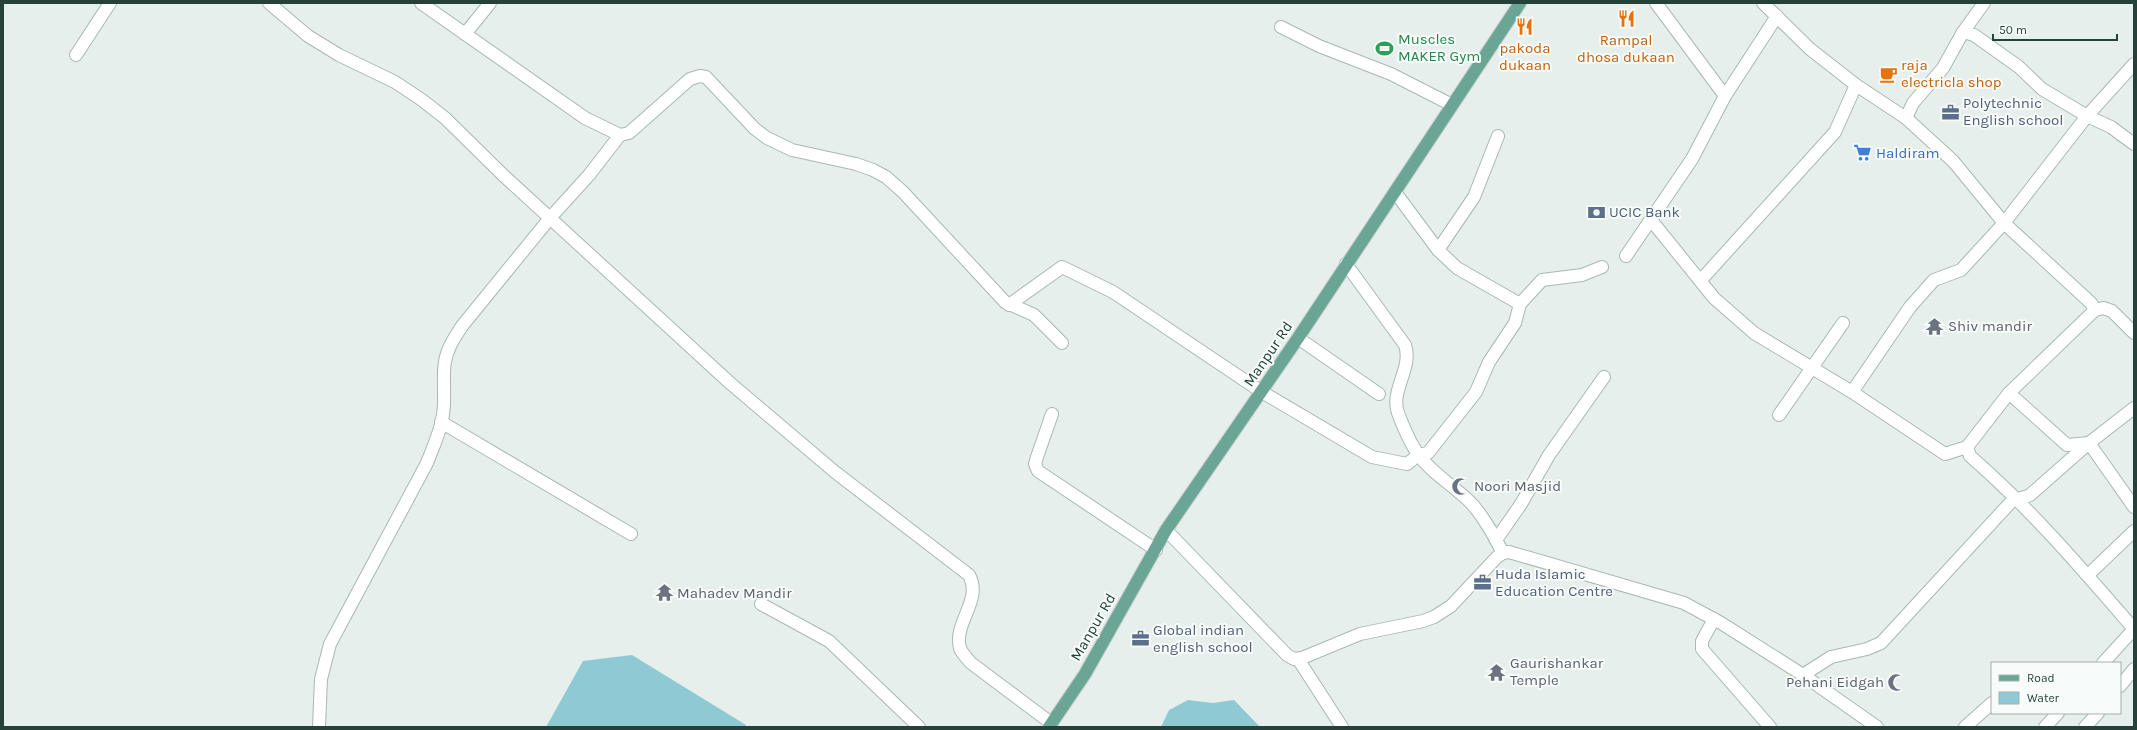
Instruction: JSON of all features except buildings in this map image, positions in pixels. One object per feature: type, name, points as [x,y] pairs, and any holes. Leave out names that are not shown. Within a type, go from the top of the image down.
[{"type":"main road","name":"Manpur Rd","points":[[1050,725],[1084,674],[1156,550],[1166,530],[1262,392],[1520,3]]},
{"type":"street","points":[[76,55],[110,3]]},
{"type":"street","points":[[269,3],[308,36],[339,55],[395,82],[445,118],[550,218],[730,383],[835,472],[969,575],[974,588],[959,642],[963,654],[971,663],[1050,725]]},
{"type":"street","points":[[421,3],[585,118],[620,135],[629,133],[690,79],[700,76],[706,77],[755,129],[779,145],[856,164],[873,170],[886,177],[903,192],[1009,305],[1034,315],[1062,343]]},
{"type":"street","points":[[466,34],[490,3]]},
{"type":"street","points":[[1656,3],[1724,96]]},
{"type":"street","points":[[1763,3],[1810,49],[1856,85],[1906,118],[1953,161],[2004,223],[2091,303],[2095,310]]},
{"type":"street","points":[[1906,118],[1913,103],[1943,68],[1963,32],[1984,3]]},
{"type":"street","points":[[1626,256],[1692,159],[1724,96],[1777,16]]},
{"type":"street","points":[[1281,27],[1319,46],[1385,71],[1452,105]]},
{"type":"street","points":[[1963,32],[1974,35],[2019,67],[2042,88],[2087,116],[2111,127],[2134,144]]},
{"type":"street","points":[[1852,392],[1910,307],[1934,280],[1961,270],[2004,223],[2087,116],[2134,64]]},
{"type":"street","points":[[1701,280],[1835,132],[1856,85]]},
{"type":"street","points":[[319,727],[321,679],[330,644],[427,463],[441,422],[446,394],[444,363],[451,343],[462,326],[550,218],[589,175],[620,135]]},
{"type":"street","points":[[1438,250],[1474,197],[1498,136]]},
{"type":"street","points":[[1396,192],[1438,250],[1457,268],[1520,304]]},
{"type":"street","points":[[1651,220],[1714,298],[1754,333],[1852,392],[1945,454],[1967,446],[2009,393],[2095,310],[2103,308],[2112,311],[2134,333]]},
{"type":"street","points":[[1346,264],[1405,345],[1407,357],[1397,398],[1397,407],[1418,455],[1472,504],[1483,518],[1503,553]]},
{"type":"street","points":[[1009,305],[1062,268],[1113,292],[1262,392],[1372,457],[1407,464],[1418,455],[1428,453],[1476,392],[1489,362],[1515,323],[1520,304],[1542,280],[1582,275],[1602,267]]},
{"type":"street","points":[[1780,415],[1843,323]]},
{"type":"street","points":[[1298,338],[1379,394]]},
{"type":"street","points":[[1496,540],[1521,504],[1549,455],[1604,377]]},
{"type":"street","points":[[2009,393],[2067,445],[2089,443]]},
{"type":"street","points":[[1803,675],[1831,657],[1867,649],[1887,638],[2010,503],[2017,498],[2023,498],[2030,495],[2089,443],[2134,408]]},
{"type":"street","points":[[1052,414],[1037,457],[1036,464],[1038,471],[1156,550]]},
{"type":"street","points":[[441,422],[631,534]]},
{"type":"street","points":[[2089,443],[2134,508]]},
{"type":"street","points":[[1967,446],[1970,456],[2017,498],[2088,575],[2134,629],[2104,662]]},
{"type":"street","points":[[1166,530],[1287,655],[1298,659],[1342,727]]},
{"type":"street","points":[[2088,575],[2134,531]]},
{"type":"street","points":[[1298,659],[1360,634],[1423,621],[1434,617],[1450,606],[1497,557],[1503,553],[1513,553],[1684,603],[1714,619],[1803,675],[1877,727]]},
{"type":"street","points":[[761,604],[829,641],[919,727]]},
{"type":"street","points":[[1714,619],[1701,644],[1702,650],[1770,727]]},
{"type":"street","points":[[2121,685],[2134,669]]},
{"type":"street","points":[[1965,727],[1991,704]]},
{"type":"street","points":[[2045,727],[2057,714]]},
{"type":"street","points":[[2085,727],[2097,714]]},
{"type":"water","points":[[632,655],[746,725],[745,727],[546,727],[583,661]]},
{"type":"water","points":[[1188,700],[1213,703],[1234,700],[1260,727],[1161,727],[1169,710]]},
{"type":"place","name":"Rampal dhosa dukaan","points":[[1626,19]]},
{"type":"place","name":"pakoda dukaan","points":[[1525,27]]},
{"type":"place","name":"Muscles MAKER Gym","points":[[1385,48]]},
{"type":"place","name":"raja electricla shop","points":[[1888,74]]},
{"type":"place","name":"Polytechnic English school","points":[[1950,112]]},
{"type":"place","name":"Haldiram","points":[[1863,153]]},
{"type":"place","name":"UCIC Bank","points":[[1596,212]]},
{"type":"place","name":"Shiv mandir","points":[[1935,326]]},
{"type":"place","name":"Noori Masjid","points":[[1461,486]]},
{"type":"place","name":"Huda Islamic Education Centre","points":[[1482,583]]},
{"type":"place","name":"Mahadev Mandir","points":[[664,593]]},
{"type":"place","name":"Global indian english school","points":[[1140,639]]},
{"type":"place","name":"Gaurishankar Temple","points":[[1497,672]]},
{"type":"place","name":"Pehani Eidgah","points":[[1897,682]]}]
